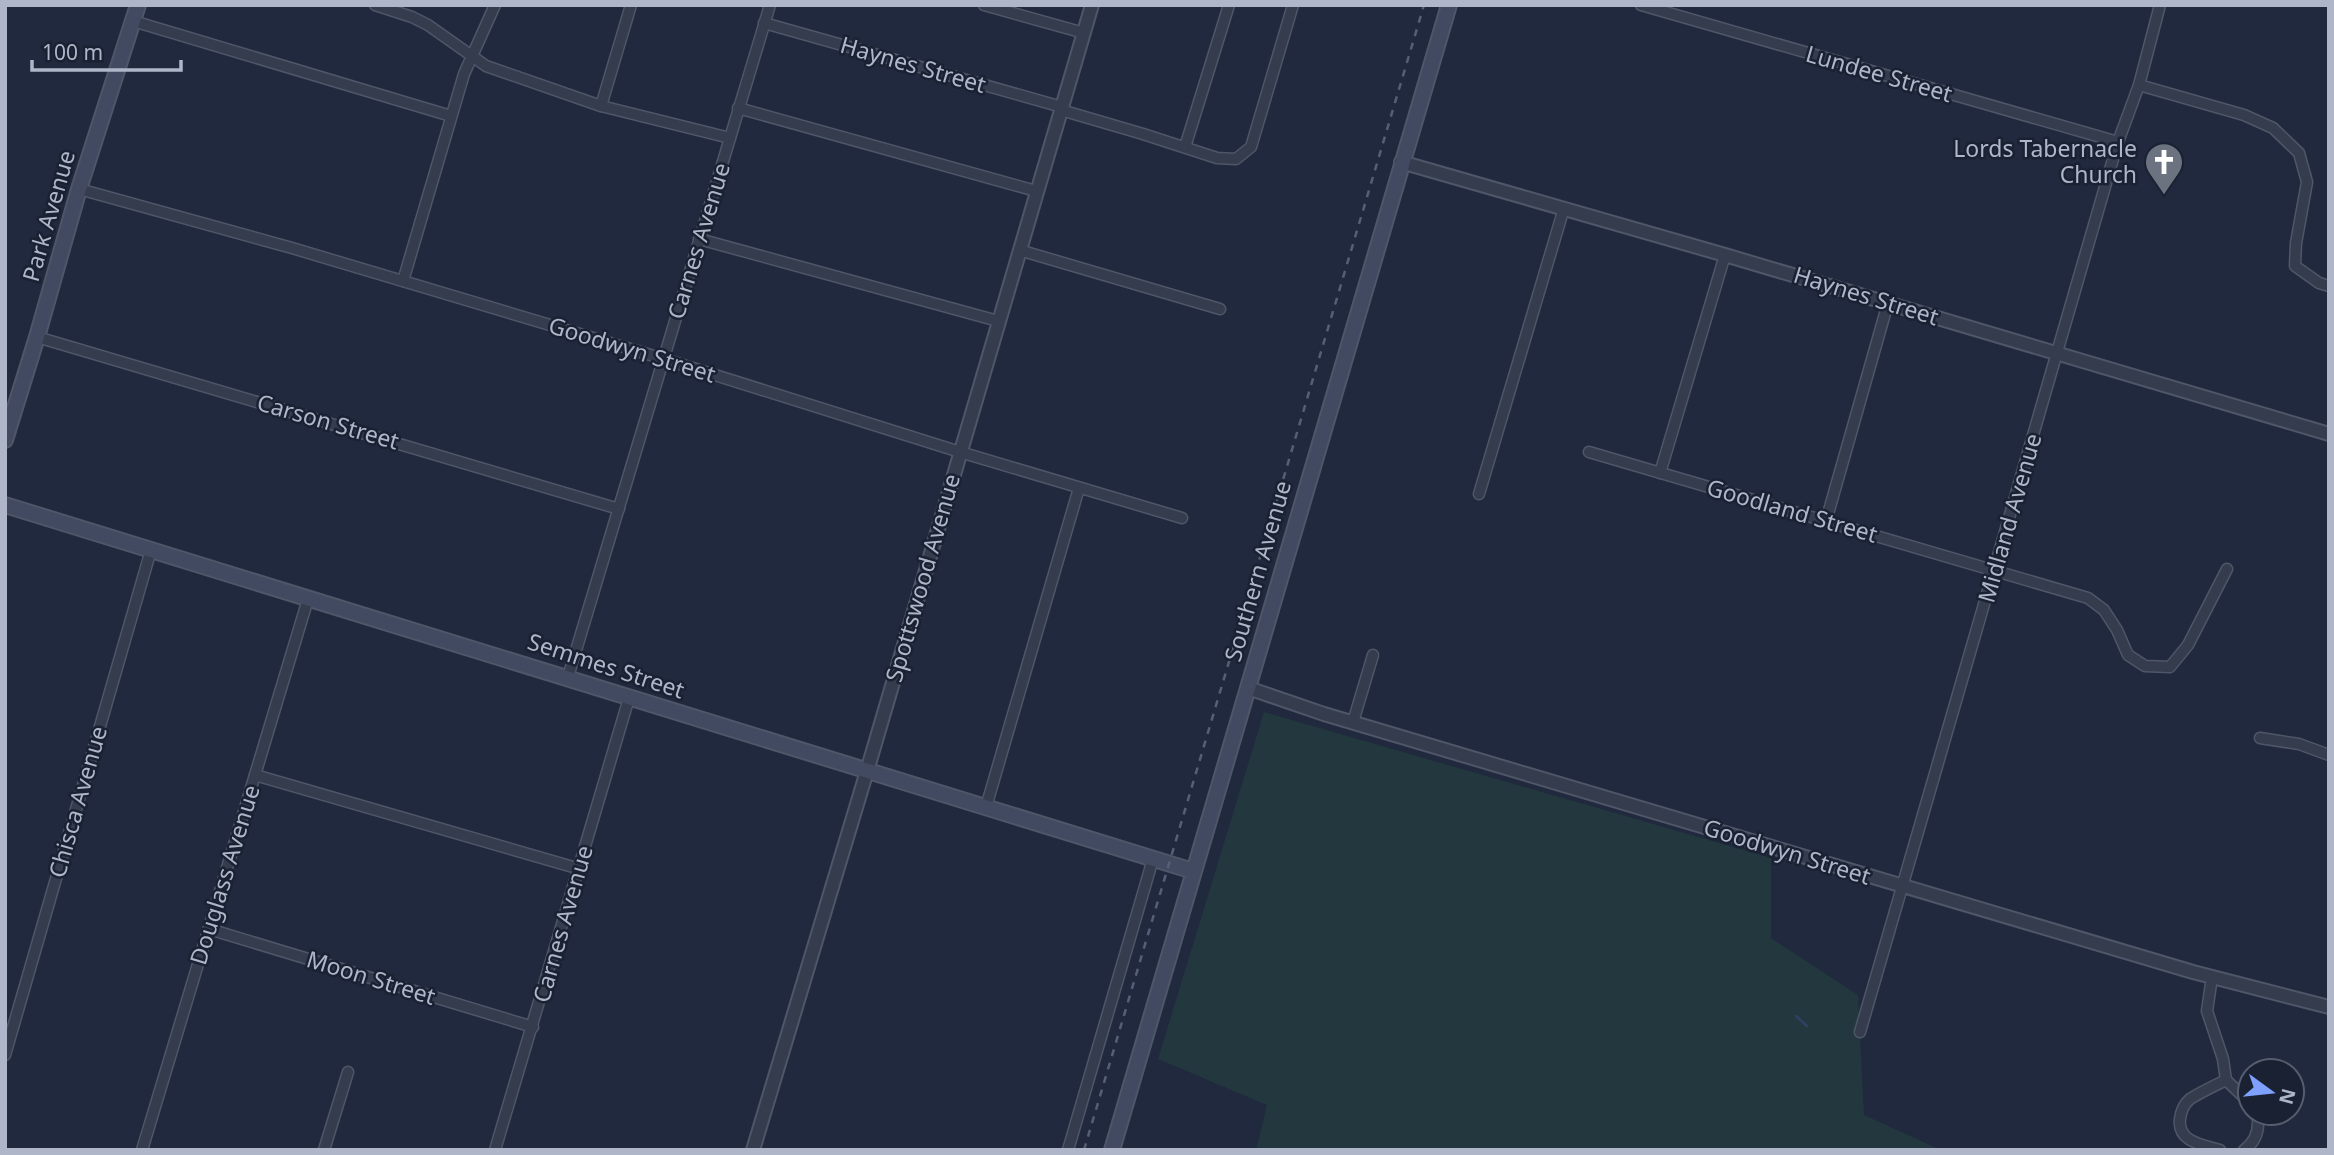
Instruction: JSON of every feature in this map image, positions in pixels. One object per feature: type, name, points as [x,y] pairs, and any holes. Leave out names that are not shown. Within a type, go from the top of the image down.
[{"type":"main road","name":"Park Avenue","points":[[5,440],[79,189],[138,5]]},
{"type":"main road","name":"Southern Avenue","points":[[1112,1150],[1449,5]]},
{"type":"main road","name":"Semmes Street","points":[[5,505],[1193,871]]},
{"type":"street","points":[[375,5],[429,24],[486,66],[601,106],[730,138]]},
{"type":"street","points":[[403,281],[471,56],[495,5]]},
{"type":"street","points":[[601,106],[631,5]]},
{"type":"street","name":"Carnes Avenue","points":[[568,677],[770,5]]},
{"type":"street","points":[[984,5],[1084,33]]},
{"type":"street","name":"Spottswood Avenue","points":[[752,1150],[867,771],[1092,5]]},
{"type":"street","points":[[1185,146],[1229,5]]},
{"type":"street","name":"Haynes Street","points":[[764,23],[1061,109],[1217,158],[1236,159],[1251,147],[1293,5]]},
{"type":"street","name":"Lundee Street","points":[[1641,5],[2118,142]]},
{"type":"street","name":"Midland Avenue","points":[[1860,1032],[2118,142],[2139,85],[2160,5]]},
{"type":"street","points":[[133,20],[451,116]]},
{"type":"street","points":[[2139,85],[2244,115],[2273,128],[2299,153],[2307,182],[2296,243],[2295,266],[2319,283],[2329,286]]},
{"type":"street","points":[[738,108],[1036,191]]},
{"type":"street","name":"Haynes Street","points":[[1401,162],[2329,434]]},
{"type":"street","name":"Goodwyn Street","points":[[79,189],[664,359],[1182,519]]},
{"type":"street","points":[[1479,494],[1564,208]]},
{"type":"street","points":[[699,239],[998,321]]},
{"type":"street","points":[[1019,250],[1220,309]]},
{"type":"street","points":[[1660,473],[1725,255]]},
{"type":"street","points":[[1826,521],[1888,303]]},
{"type":"street","name":"Carson Street","points":[[37,337],[619,509]]},
{"type":"street","name":"Goodland Street","points":[[1589,452],[2088,598],[2104,610],[2128,654],[2145,666],[2170,667],[2188,645],[2227,569]]},
{"type":"street","points":[[986,807],[1079,488]]},
{"type":"street","name":"Chisca Avenue","points":[[5,1055],[151,550]]},
{"type":"street","name":"Douglass Avenue","points":[[142,1150],[308,599]]},
{"type":"street","points":[[1353,722],[1373,655]]},
{"type":"street","name":"Goodwyn Street","points":[[1248,688],[1901,886],[2212,977],[2329,1007]]},
{"type":"street","name":"Carnes Avenue","points":[[495,1150],[629,698]]},
{"type":"street","points":[[2260,738],[2299,744],[2329,755]]},
{"type":"street","points":[[255,775],[580,869]]},
{"type":"street","points":[[1069,1150],[1153,859]]},
{"type":"street","name":"Moon Street","points":[[209,929],[533,1027]]},
{"type":"street","points":[[2212,977],[2207,1011],[2223,1059],[2225,1080],[2236,1090]]},
{"type":"street","points":[[324,1150],[348,1072]]},
{"type":"street","points":[[2220,1150],[2189,1140],[2180,1129],[2179,1122],[2183,1107],[2188,1101],[2225,1080]]},
{"type":"street","points":[[2244,1150],[2255,1140],[2257,1127]]},
{"type":"green space","points":[[1264,712],[1771,858],[1771,938],[1858,995],[1864,1115],[1941,1150],[1256,1150],[1267,1105],[1158,1059]]},
{"type":"waterway","points":[[1796,1016],[1807,1026]]},
{"type":"railway","points":[[1084,1150],[1424,5]]},
{"type":"place","name":"Lords Tabernacle Church","points":[[2164,196]]}]
